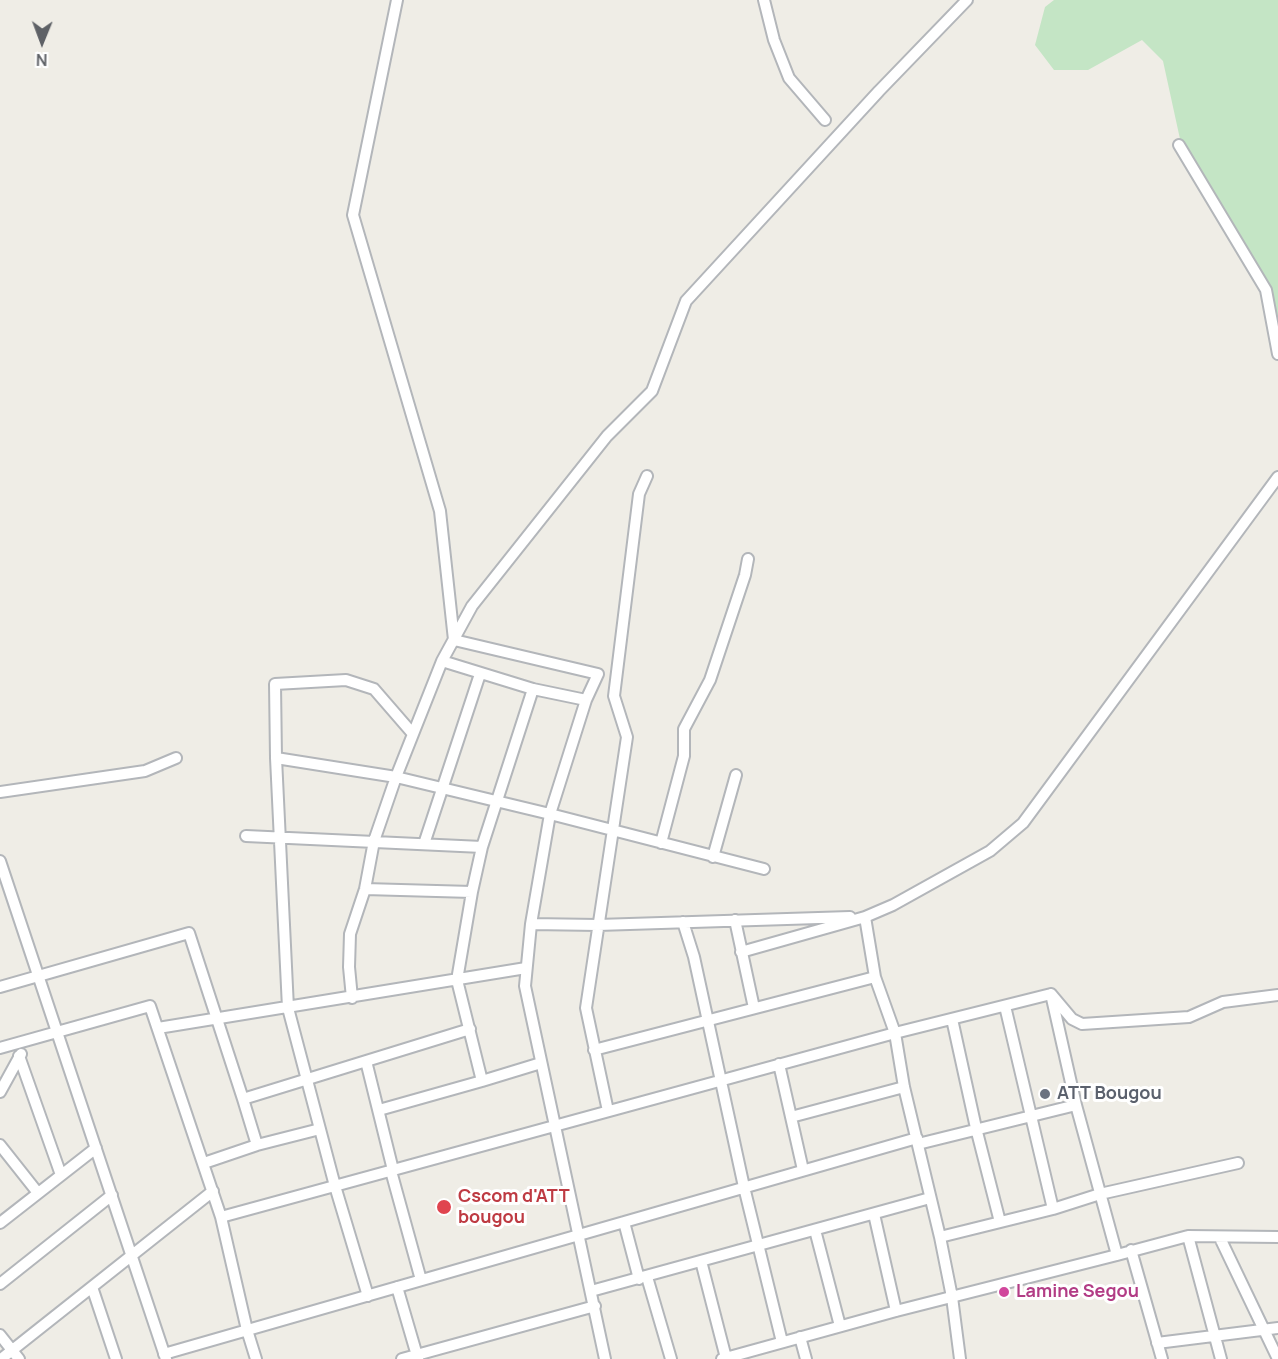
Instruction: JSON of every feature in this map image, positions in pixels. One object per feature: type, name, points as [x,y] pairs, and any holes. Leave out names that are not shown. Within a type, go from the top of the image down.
[{"type":"street","points":[[397,0],[353,215],[440,511],[454,640]]},
{"type":"street","points":[[764,0],[774,40],[789,78],[825,120]]},
{"type":"street","points":[[352,998],[349,967],[350,934],[365,889],[374,841],[396,777],[442,661],[472,606],[607,436],[652,391],[686,301],[879,91],[967,0]]},
{"type":"street","points":[[1179,145],[1266,290],[1278,354]]},
{"type":"street","points":[[608,1111],[586,1008],[627,737],[614,696],[639,494],[647,476]]},
{"type":"street","points":[[741,952],[865,917],[922,891],[990,851],[1023,823],[1278,477]]},
{"type":"street","points":[[661,843],[684,756],[684,729],[710,680],[745,575],[748,559]]},
{"type":"street","points":[[454,640],[598,674],[586,700],[550,814],[531,924],[525,986],[605,1359]]},
{"type":"street","points":[[442,661],[533,689],[586,700]]},
{"type":"street","points":[[424,844],[480,674]]},
{"type":"street","points":[[368,1296],[335,1186],[288,1008],[276,758],[275,684],[346,680],[374,689],[413,734]]},
{"type":"street","points":[[482,1080],[457,980],[482,847],[533,689]]},
{"type":"street","points":[[0,792],[145,771],[176,758]]},
{"type":"street","points":[[276,758],[396,777],[764,869]]},
{"type":"street","points":[[713,856],[736,776]]},
{"type":"street","points":[[246,836],[482,847]]},
{"type":"street","points":[[0,861],[165,1356],[247,1330],[803,1170],[1076,1105]]},
{"type":"street","points":[[365,889],[472,892]]},
{"type":"street","points":[[531,924],[598,925],[865,917]]},
{"type":"street","points":[[865,917],[875,977],[895,1033],[904,1087],[940,1237],[960,1359]]},
{"type":"street","points":[[735,920],[754,1008]]},
{"type":"street","points":[[683,922],[694,957],[744,1187],[782,1342]]},
{"type":"street","points":[[0,987],[189,933],[257,1145]]},
{"type":"street","points":[[158,1028],[526,968]]},
{"type":"street","points":[[594,1050],[875,977]]},
{"type":"street","points":[[1051,994],[1072,1019],[1082,1024],[1189,1017],[1223,1002],[1278,995]]},
{"type":"street","points":[[221,1217],[779,1064],[1051,994]]},
{"type":"street","points":[[1051,994],[1055,1020],[1076,1105],[1117,1255]]},
{"type":"street","points":[[0,1048],[150,1006],[221,1217],[255,1359]]},
{"type":"street","points":[[1005,1006],[1053,1209]]},
{"type":"street","points":[[952,1019],[1000,1222]]},
{"type":"street","points":[[243,1099],[470,1029]]},
{"type":"street","points":[[0,1092],[28,1040]]},
{"type":"street","points":[[19,1056],[61,1175]]},
{"type":"street","points":[[366,1061],[380,1110],[392,1171],[422,1280]]},
{"type":"street","points":[[380,1110],[541,1063]]},
{"type":"street","points":[[779,1064],[803,1170]]},
{"type":"street","points":[[791,1117],[904,1087]]},
{"type":"street","points":[[204,1163],[257,1145],[320,1129]]},
{"type":"street","points":[[0,1145],[38,1193]]},
{"type":"street","points":[[0,1223],[96,1148]]},
{"type":"street","points":[[940,1237],[1053,1209],[1100,1194],[1238,1163]]},
{"type":"street","points":[[1,1359],[16,1355],[92,1287],[213,1191]]},
{"type":"street","points":[[0,1284],[112,1196]]},
{"type":"street","points":[[591,1291],[930,1198]]},
{"type":"street","points":[[874,1214],[896,1311]]},
{"type":"street","points":[[624,1222],[671,1359]]},
{"type":"street","points":[[815,1230],[840,1326]]},
{"type":"street","points":[[701,1262],[724,1358],[1188,1236],[1278,1237]]},
{"type":"street","points":[[1188,1236],[1221,1359]]},
{"type":"street","points":[[1220,1238],[1278,1359]]},
{"type":"street","points":[[1131,1250],[1162,1359]]},
{"type":"street","points":[[92,1287],[116,1359]]},
{"type":"street","points":[[397,1287],[418,1357]]},
{"type":"street","points":[[402,1359],[418,1357],[595,1306]]},
{"type":"street","points":[[1157,1343],[1278,1328]]},
{"type":"street","points":[[0,1335],[16,1355]]},
{"type":"street","points":[[800,1337],[806,1359]]},
{"type":"green space","points":[[1054,0],[1278,0],[1278,325],[1271,290],[1180,139],[1163,61],[1142,40],[1088,70],[1054,70],[1035,45],[1045,7]]},
{"type":"place","name":"ATT Bougou","points":[[1045,1094]]},
{"type":"place","name":"Cscom d'ATT bougou","points":[[444,1207]]},
{"type":"place","name":"Lamine Segou","points":[[1004,1292]]}]
